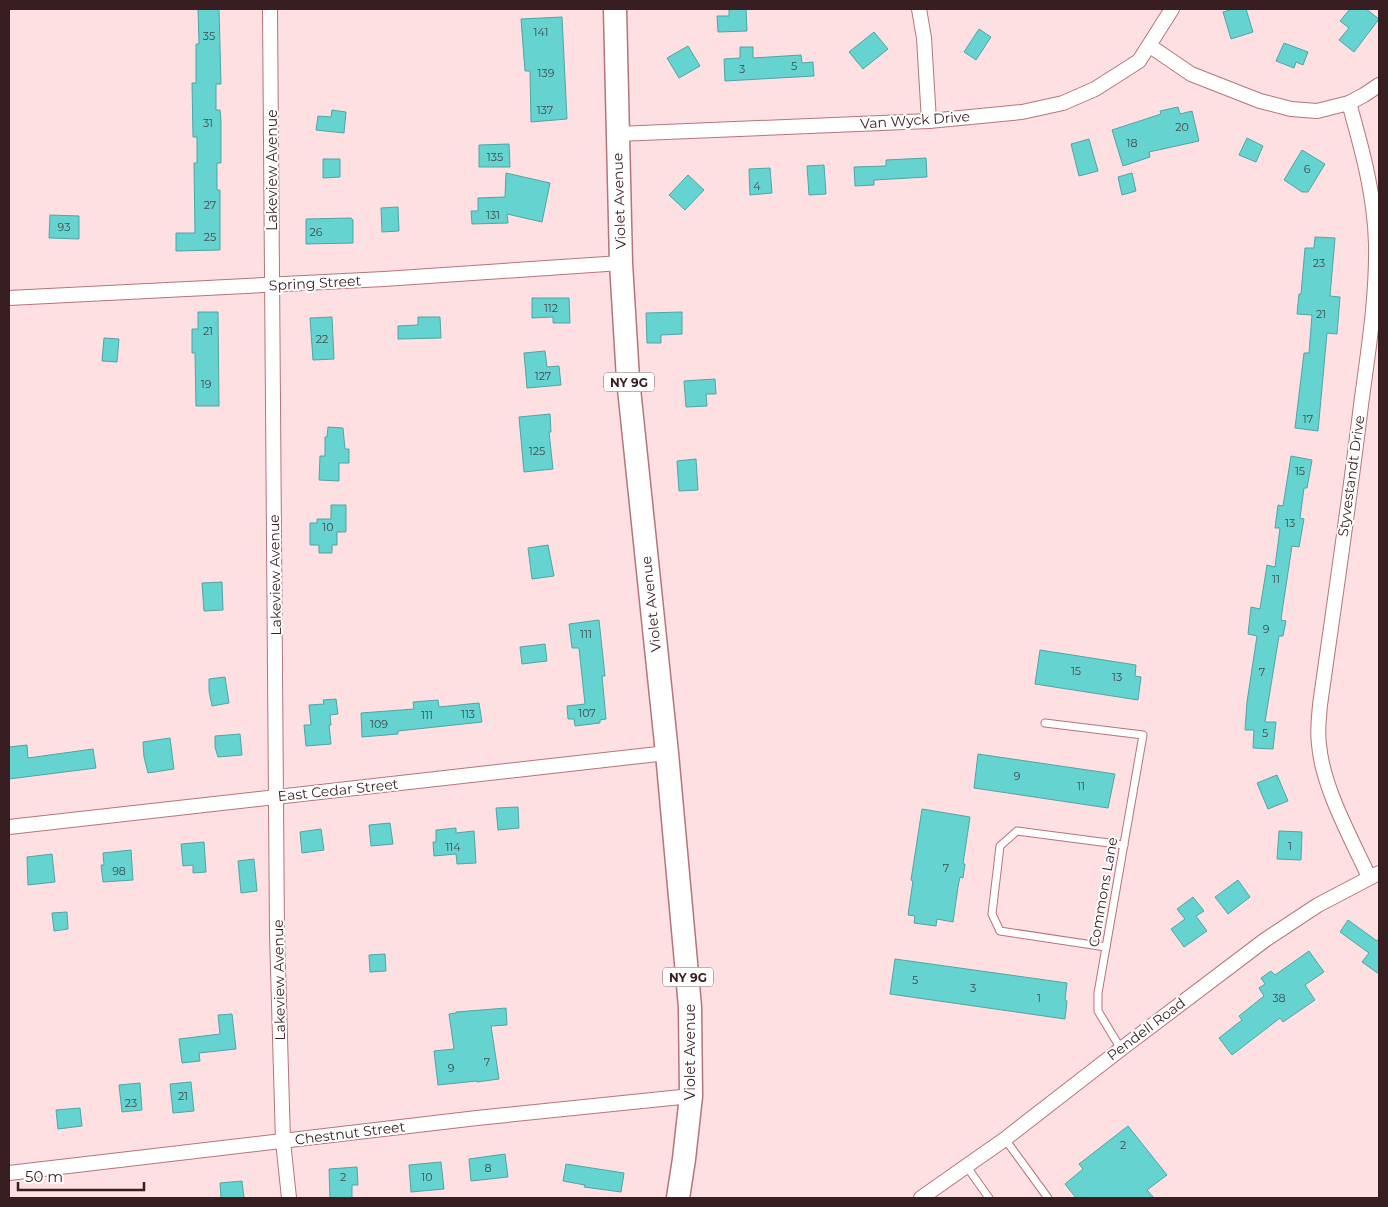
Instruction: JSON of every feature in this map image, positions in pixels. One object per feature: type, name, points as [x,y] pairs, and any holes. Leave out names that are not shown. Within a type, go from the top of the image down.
[{"type":"main road","name":"Violet Avenue","points":[[614,9],[621,262],[628,379],[667,753],[690,1007],[690,1096],[678,1198]]},
{"type":"street","name":"Lakeview Avenue","points":[[270,9],[278,797],[277,934],[283,1141],[289,1198]]},
{"type":"street","points":[[919,9],[924,38],[929,121]]},
{"type":"street","name":"Van Wyck Drive","points":[[617,134],[929,121],[1022,112],[1064,103],[1095,89],[1139,61],[1172,9]]},
{"type":"street","points":[[1150,46],[1191,74],[1260,100],[1290,109],[1316,111],[1349,103],[1364,96],[1379,85]]},
{"type":"street","name":"Styvestandt Drive","points":[[1349,103],[1360,143],[1370,194],[1376,242],[1376,268],[1367,357],[1320,705],[1318,734],[1320,758],[1326,779],[1374,875]]},
{"type":"street","name":"Spring Street","points":[[9,298],[384,279],[621,262]]},
{"type":"street","name":"East Cedar Street","points":[[9,827],[667,753]]},
{"type":"street","name":"Pendell Road","points":[[921,1198],[1005,1139],[1120,1049],[1286,925],[1318,905],[1374,875]]},
{"type":"street","name":"Chestnut Street","points":[[9,1172],[477,1118],[690,1096]]},
{"type":"lane","name":"Commons Lane","points":[[1045,723],[1143,735],[1098,993],[1098,1011],[1120,1049]]},
{"type":"lane","points":[[1106,947],[1000,931],[992,914],[1000,846],[1017,831],[1124,845]]},
{"type":"lane","points":[[1005,1139],[1048,1198]]},
{"type":"lane","points":[[967,1167],[989,1198]]},
{"type":"building","points":[[198,9],[219,9],[221,84],[216,84],[216,110],[220,110],[221,121],[221,163],[217,163],[217,190],[220,190],[220,250],[176,251],[176,233],[195,233],[194,163],[197,163],[197,137],[193,137],[192,83],[196,83],[196,44],[199,44]]},
{"type":"building","points":[[729,9],[746,9],[747,31],[718,32],[717,16],[729,16]]},
{"type":"building","points":[[1233,9],[1246,9],[1253,32],[1231,39],[1223,12]]},
{"type":"building","points":[[1350,9],[1366,9],[1379,19],[1354,52],[1339,40],[1349,28],[1340,21]]},
{"type":"building","points":[[562,17],[567,119],[531,122],[530,71],[525,71],[521,19]]},
{"type":"building","points":[[979,29],[991,37],[976,60],[964,52]]},
{"type":"building","points":[[874,32],[888,49],[863,69],[849,52]]},
{"type":"building","points":[[1284,43],[1308,52],[1303,65],[1296,62],[1294,68],[1276,61]]},
{"type":"building","points":[[688,46],[700,66],[679,78],[667,58]]},
{"type":"building","points":[[740,47],[753,47],[753,58],[801,55],[802,63],[813,62],[814,76],[725,81],[724,59],[740,58]]},
{"type":"building","points":[[1178,107],[1180,114],[1192,111],[1199,141],[1149,152],[1150,157],[1123,166],[1112,130],[1161,114],[1160,111]]},
{"type":"building","points":[[332,110],[346,112],[344,133],[316,130],[318,116],[331,117]]},
{"type":"building","points":[[1247,138],[1263,146],[1256,162],[1239,155]]},
{"type":"building","points":[[1089,139],[1098,171],[1079,176],[1071,144]]},
{"type":"building","points":[[509,144],[510,167],[479,167],[479,145]]},
{"type":"building","points":[[1302,150],[1325,164],[1308,192],[1302,192],[1284,180]]},
{"type":"building","points":[[926,158],[927,177],[874,180],[874,185],[855,186],[854,167],[886,166],[886,160]]},
{"type":"building","points":[[323,159],[340,159],[340,177],[323,178]]},
{"type":"building","points":[[824,165],[826,194],[809,195],[807,166]]},
{"type":"building","points":[[770,168],[772,193],[750,195],[749,169]]},
{"type":"building","points":[[506,173],[550,183],[542,222],[507,214],[508,223],[472,224],[471,211],[478,211],[478,198],[505,197]]},
{"type":"building","points":[[1132,173],[1136,191],[1122,195],[1118,177]]},
{"type":"building","points":[[688,175],[704,190],[685,210],[669,195]]},
{"type":"building","points":[[398,207],[399,231],[382,232],[381,208]]},
{"type":"building","points":[[50,215],[79,216],[79,239],[49,238]]},
{"type":"building","points":[[351,218],[353,220],[353,243],[306,244],[306,219]]},
{"type":"building","points":[[1315,237],[1335,238],[1330,296],[1340,297],[1337,334],[1327,333],[1318,431],[1295,428],[1304,353],[1309,353],[1312,315],[1297,314],[1299,294],[1301,294],[1305,248],[1314,248]]},
{"type":"building","points":[[532,298],[569,298],[570,323],[553,323],[553,317],[532,318]]},
{"type":"building","points":[[198,312],[218,312],[219,406],[196,406],[195,353],[192,353],[192,329],[198,329]]},
{"type":"building","points":[[682,312],[682,334],[661,335],[661,343],[647,343],[646,313]]},
{"type":"building","points":[[332,317],[334,359],[313,360],[310,318]]},
{"type":"building","points":[[418,317],[440,317],[441,338],[398,339],[398,326],[418,325]]},
{"type":"building","points":[[104,338],[119,339],[117,362],[102,361]]},
{"type":"building","points":[[545,351],[547,367],[559,366],[561,385],[527,388],[524,353]]},
{"type":"building","points":[[715,379],[716,394],[706,394],[707,406],[686,407],[684,381]]},
{"type":"building","points":[[550,414],[551,432],[549,432],[553,469],[524,472],[519,417]]},
{"type":"building","points":[[328,427],[343,428],[345,449],[349,449],[349,463],[339,463],[339,481],[319,480],[320,456],[325,456],[325,437],[327,437]]},
{"type":"building","points":[[1291,456],[1312,460],[1307,488],[1304,488],[1300,518],[1304,519],[1299,547],[1292,546],[1281,620],[1286,621],[1283,636],[1279,636],[1265,722],[1276,722],[1273,749],[1253,748],[1254,730],[1245,730],[1247,702],[1257,636],[1248,634],[1251,607],[1260,609],[1267,565],[1275,567],[1280,528],[1275,528],[1278,505],[1283,506]]},
{"type":"building","points":[[696,459],[698,490],[679,491],[677,461]]},
{"type":"building","points":[[331,505],[346,505],[346,532],[337,532],[337,545],[332,545],[332,553],[319,553],[319,545],[310,545],[310,523],[317,523],[317,519],[331,519]]},
{"type":"building","points":[[548,545],[554,576],[532,579],[528,548]]},
{"type":"building","points":[[222,582],[223,610],[204,611],[202,583]]},
{"type":"building","points":[[599,620],[605,676],[602,676],[606,719],[600,720],[600,723],[575,726],[574,719],[568,719],[567,706],[585,704],[579,648],[572,648],[569,624]]},
{"type":"building","points":[[545,644],[547,661],[522,664],[520,647]]},
{"type":"building","points":[[1040,650],[1136,665],[1135,676],[1141,677],[1138,700],[1035,684]]},
{"type":"building","points":[[225,677],[229,703],[212,706],[209,679]]},
{"type":"building","points":[[336,699],[338,714],[330,715],[331,744],[306,746],[304,725],[311,725],[309,705],[324,704],[323,700]]},
{"type":"building","points":[[438,700],[439,707],[479,703],[482,722],[362,737],[361,713],[414,709],[413,702]]},
{"type":"building","points":[[240,734],[242,755],[218,757],[215,747],[215,736]]},
{"type":"building","points":[[170,738],[174,769],[148,773],[143,742]]},
{"type":"building","points":[[27,745],[28,758],[93,749],[96,768],[9,779],[9,747]]},
{"type":"building","points":[[978,754],[1115,774],[1108,808],[974,788]]},
{"type":"building","points":[[1277,775],[1288,801],[1268,809],[1257,783]]},
{"type":"building","points":[[518,807],[519,828],[498,830],[496,808]]},
{"type":"building","points":[[922,809],[970,817],[963,864],[965,864],[963,878],[960,877],[953,922],[937,919],[936,926],[914,923],[915,916],[908,915],[913,881],[911,880]]},
{"type":"building","points":[[390,823],[393,844],[371,846],[369,825]]},
{"type":"building","points":[[456,828],[456,833],[474,831],[476,863],[457,864],[456,854],[434,856],[433,842],[436,842],[436,830]]},
{"type":"building","points":[[321,829],[324,850],[302,853],[300,832]]},
{"type":"building","points":[[1279,831],[1302,832],[1301,860],[1277,859]]},
{"type":"building","points":[[204,842],[206,872],[193,873],[193,865],[183,866],[181,844]]},
{"type":"building","points":[[131,850],[133,880],[103,882],[101,865],[104,865],[103,853]]},
{"type":"building","points":[[52,854],[55,882],[28,885],[27,857]]},
{"type":"building","points":[[254,859],[257,891],[241,893],[238,861]]},
{"type":"building","points":[[1238,880],[1250,897],[1228,914],[1215,897]]},
{"type":"building","points":[[1193,897],[1204,911],[1196,916],[1207,931],[1184,947],[1171,929],[1185,919],[1177,909]]},
{"type":"building","points":[[67,912],[68,929],[54,931],[52,913]]},
{"type":"building","points":[[1348,920],[1377,941],[1379,938],[1379,974],[1362,962],[1369,953],[1340,932]]},
{"type":"building","points":[[1309,951],[1324,972],[1305,985],[1315,1000],[1283,1022],[1280,1018],[1232,1055],[1219,1038],[1242,1020],[1239,1016],[1264,996],[1259,988],[1265,984],[1261,978],[1271,971],[1275,975]]},
{"type":"building","points":[[385,954],[386,971],[370,972],[369,955]]},
{"type":"building","points":[[895,959],[1067,983],[1065,1019],[890,994]]},
{"type":"building","points":[[506,1008],[507,1025],[491,1026],[499,1079],[438,1085],[434,1051],[454,1049],[449,1014]]},
{"type":"building","points":[[232,1014],[236,1049],[199,1053],[200,1061],[182,1063],[179,1039],[220,1034],[218,1015]]},
{"type":"building","points":[[191,1082],[194,1111],[173,1113],[170,1084]]},
{"type":"building","points":[[140,1083],[142,1110],[122,1112],[119,1085]]},
{"type":"building","points":[[80,1108],[82,1126],[58,1129],[56,1110]]},
{"type":"building","points":[[1128,1126],[1167,1175],[1147,1190],[1154,1198],[1076,1198],[1065,1184],[1083,1169],[1079,1164]]},
{"type":"building","points":[[505,1154],[508,1177],[471,1181],[469,1159]]},
{"type":"building","points":[[441,1162],[444,1189],[411,1192],[409,1165]]},
{"type":"building","points":[[566,1164],[624,1173],[621,1192],[584,1187],[585,1185],[563,1181]]},
{"type":"building","points":[[357,1167],[358,1185],[352,1185],[352,1198],[330,1198],[329,1169]]},
{"type":"building","points":[[242,1181],[244,1198],[221,1198],[220,1183]]}]
